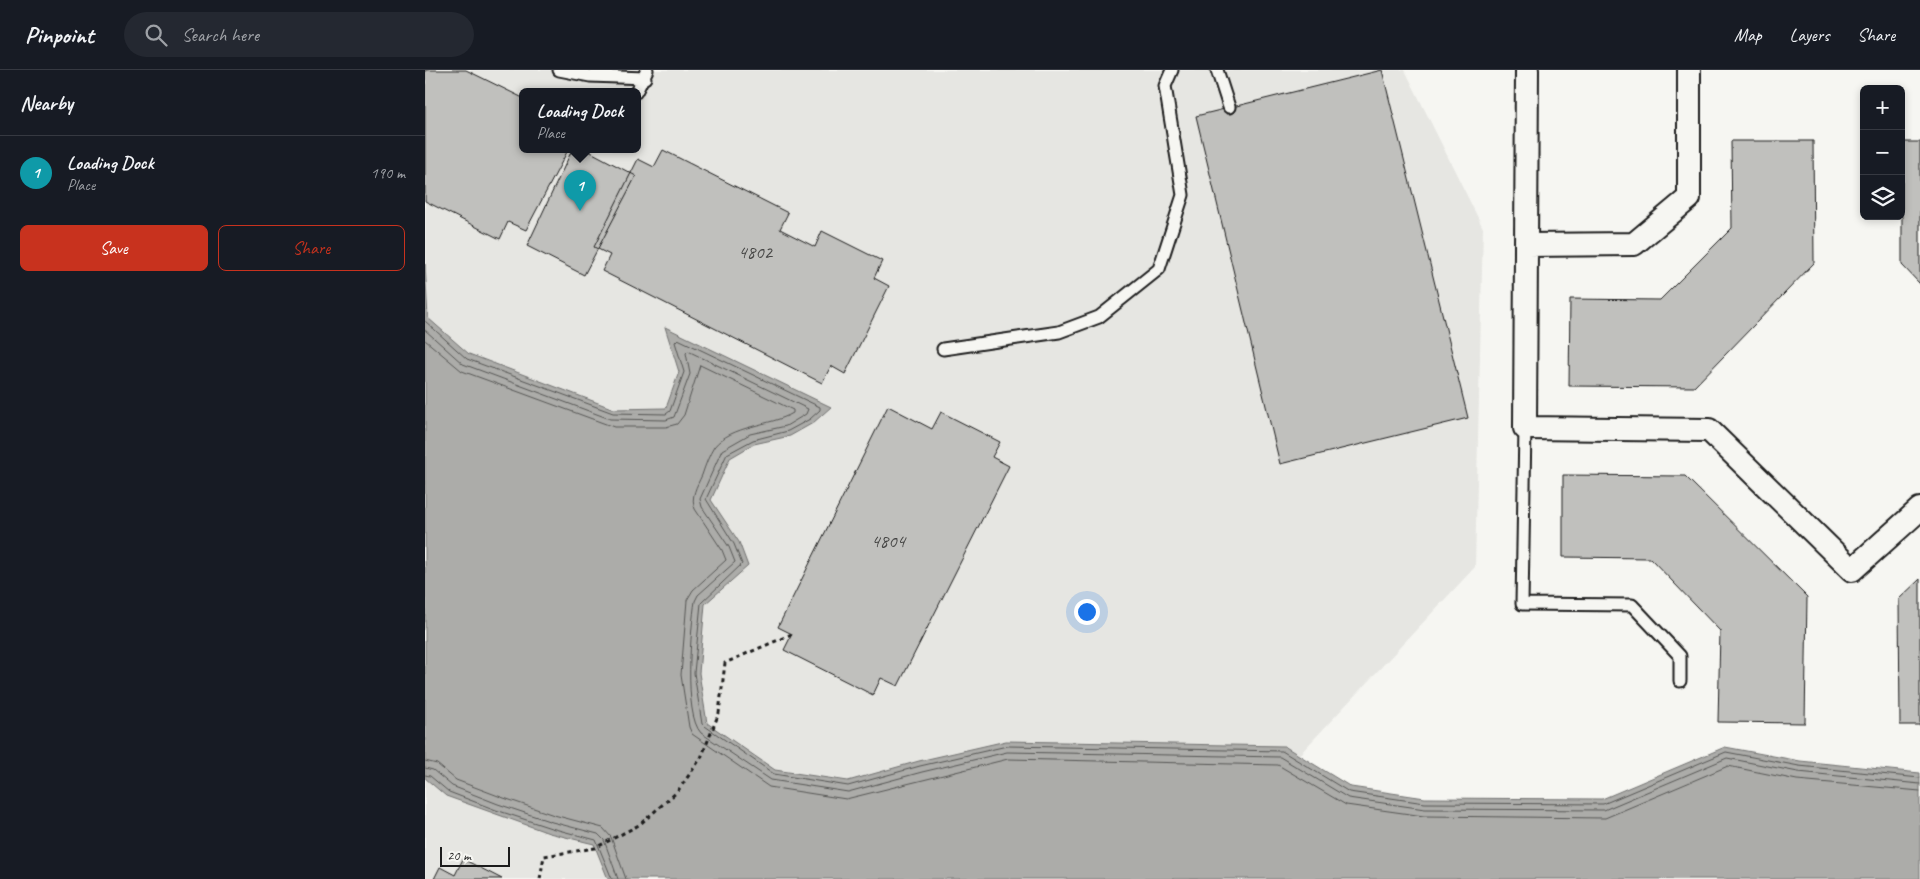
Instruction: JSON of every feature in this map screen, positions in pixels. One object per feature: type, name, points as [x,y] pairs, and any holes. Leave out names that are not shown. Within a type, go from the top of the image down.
[{"type":"street","points":[[1527,70],[1525,428],[1709,430],[1852,570],[1920,509]]},
{"type":"street","points":[[1526,245],[1634,244],[1689,198],[1689,70]]},
{"type":"lane","points":[[559,70],[590,76],[646,74]]},
{"type":"lane","points":[[943,348],[1059,332],[1099,317],[1159,270],[1183,195],[1165,86],[1172,70]]},
{"type":"lane","points":[[1217,70],[1229,107]]},
{"type":"lane","points":[[638,88],[646,74]]},
{"type":"lane","points":[[1525,428],[1523,604],[1632,605],[1680,656],[1680,681]]},
{"type":"path","points":[[540,879],[544,856],[569,854],[595,848],[639,825],[677,792],[701,758],[719,713],[725,663],[792,634]]},
{"type":"shaded area","points":[[425,70],[1405,70],[1483,228],[1475,567],[1183,879],[425,879]]},
{"type":"water","points":[[425,264],[428,318],[469,354],[614,409],[666,408],[679,372],[665,327],[831,407],[813,423],[790,436],[754,444],[730,458],[711,500],[739,542],[748,566],[705,604],[699,673],[707,723],[775,770],[848,781],[919,761],[1006,741],[1284,746],[1351,787],[1425,798],[1602,799],[1725,747],[1800,761],[1920,773],[1920,879],[608,879],[594,844],[549,833],[446,796],[425,778]]},
{"type":"building","points":[[425,70],[466,70],[519,96],[519,153],[566,153],[526,230],[508,222],[500,239],[425,201]]},
{"type":"building","points":[[1382,70],[1468,418],[1280,464],[1196,116]]},
{"type":"building","points":[[1731,141],[1813,141],[1814,263],[1694,387],[1569,386],[1570,299],[1660,300],[1732,228]]},
{"type":"building","points":[[1905,142],[1920,142],[1920,284],[1902,265],[1902,220],[1905,220]]},
{"type":"building","points":[[663,150],[788,213],[780,229],[815,247],[822,231],[882,261],[874,278],[889,286],[845,374],[831,366],[822,383],[602,271],[610,255],[594,247],[638,159],[654,167]]},
{"type":"building","points":[[571,153],[593,153],[636,176],[584,275],[527,246]]},
{"type":"building","points":[[888,406],[932,429],[941,412],[1000,442],[992,457],[1009,466],[898,686],[881,678],[873,695],[784,650],[792,634],[778,627]]},
{"type":"building","points":[[1563,475],[1685,476],[1807,597],[1805,723],[1718,722],[1720,631],[1650,558],[1563,557]]},
{"type":"building","points":[[1920,579],[1920,725],[1900,725],[1899,599]]},
{"type":"building","points":[[463,859],[502,879],[434,879],[440,867],[455,875]]},
{"type":"place","name":"Loading Dock","points":[[580,211]]}]
